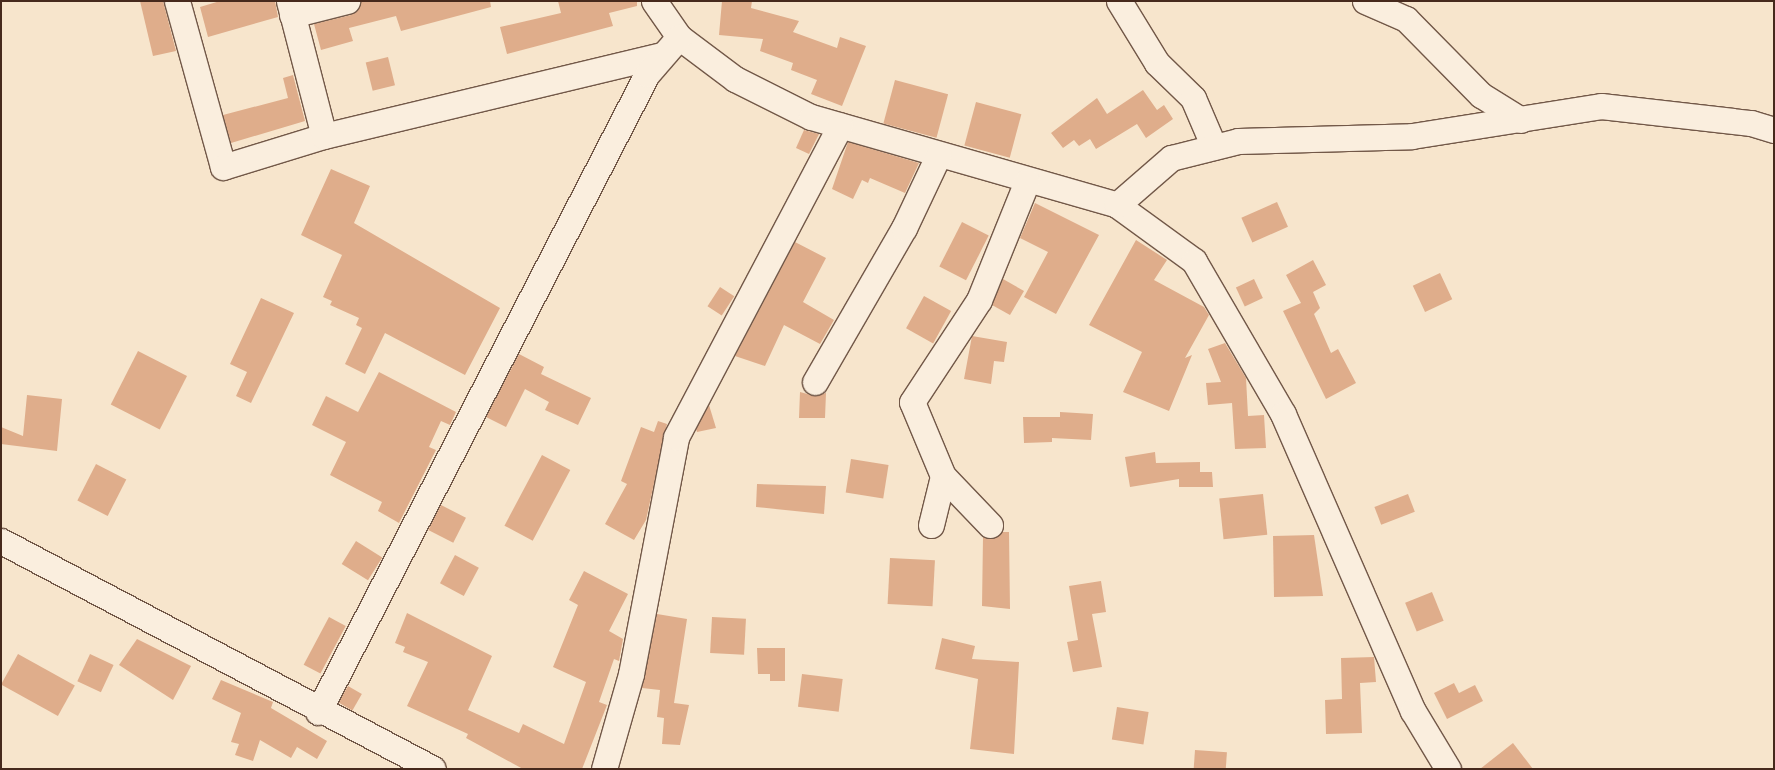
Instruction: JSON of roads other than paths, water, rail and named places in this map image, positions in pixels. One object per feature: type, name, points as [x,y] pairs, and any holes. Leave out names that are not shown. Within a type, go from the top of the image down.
[{"type":"street","points":[[177,1],[223,167],[324,136],[662,55]]},
{"type":"street","points":[[324,136],[291,8],[347,1]]},
{"type":"street","points":[[654,1],[679,37],[735,79],[811,118],[938,156],[1116,205],[1194,261],[1283,414],[1413,711],[1448,769]]},
{"type":"street","points":[[1119,1],[1157,63],[1193,98],[1214,147]]},
{"type":"street","points":[[1365,1],[1406,19],[1481,95],[1521,120]]},
{"type":"street","points":[[318,712],[647,74],[679,37]]},
{"type":"street","points":[[1116,205],[1171,158],[1238,141],[1412,136],[1601,106],[1751,122],[1774,130]]},
{"type":"street","points":[[604,769],[631,674],[676,437],[840,126]]},
{"type":"street","points":[[815,382],[904,228],[938,156]]},
{"type":"street","points":[[990,525],[943,476],[912,402],[979,300],[1027,181]]},
{"type":"street","points":[[931,525],[943,476]]},
{"type":"street","points":[[1,541],[318,712],[433,769]]}]
